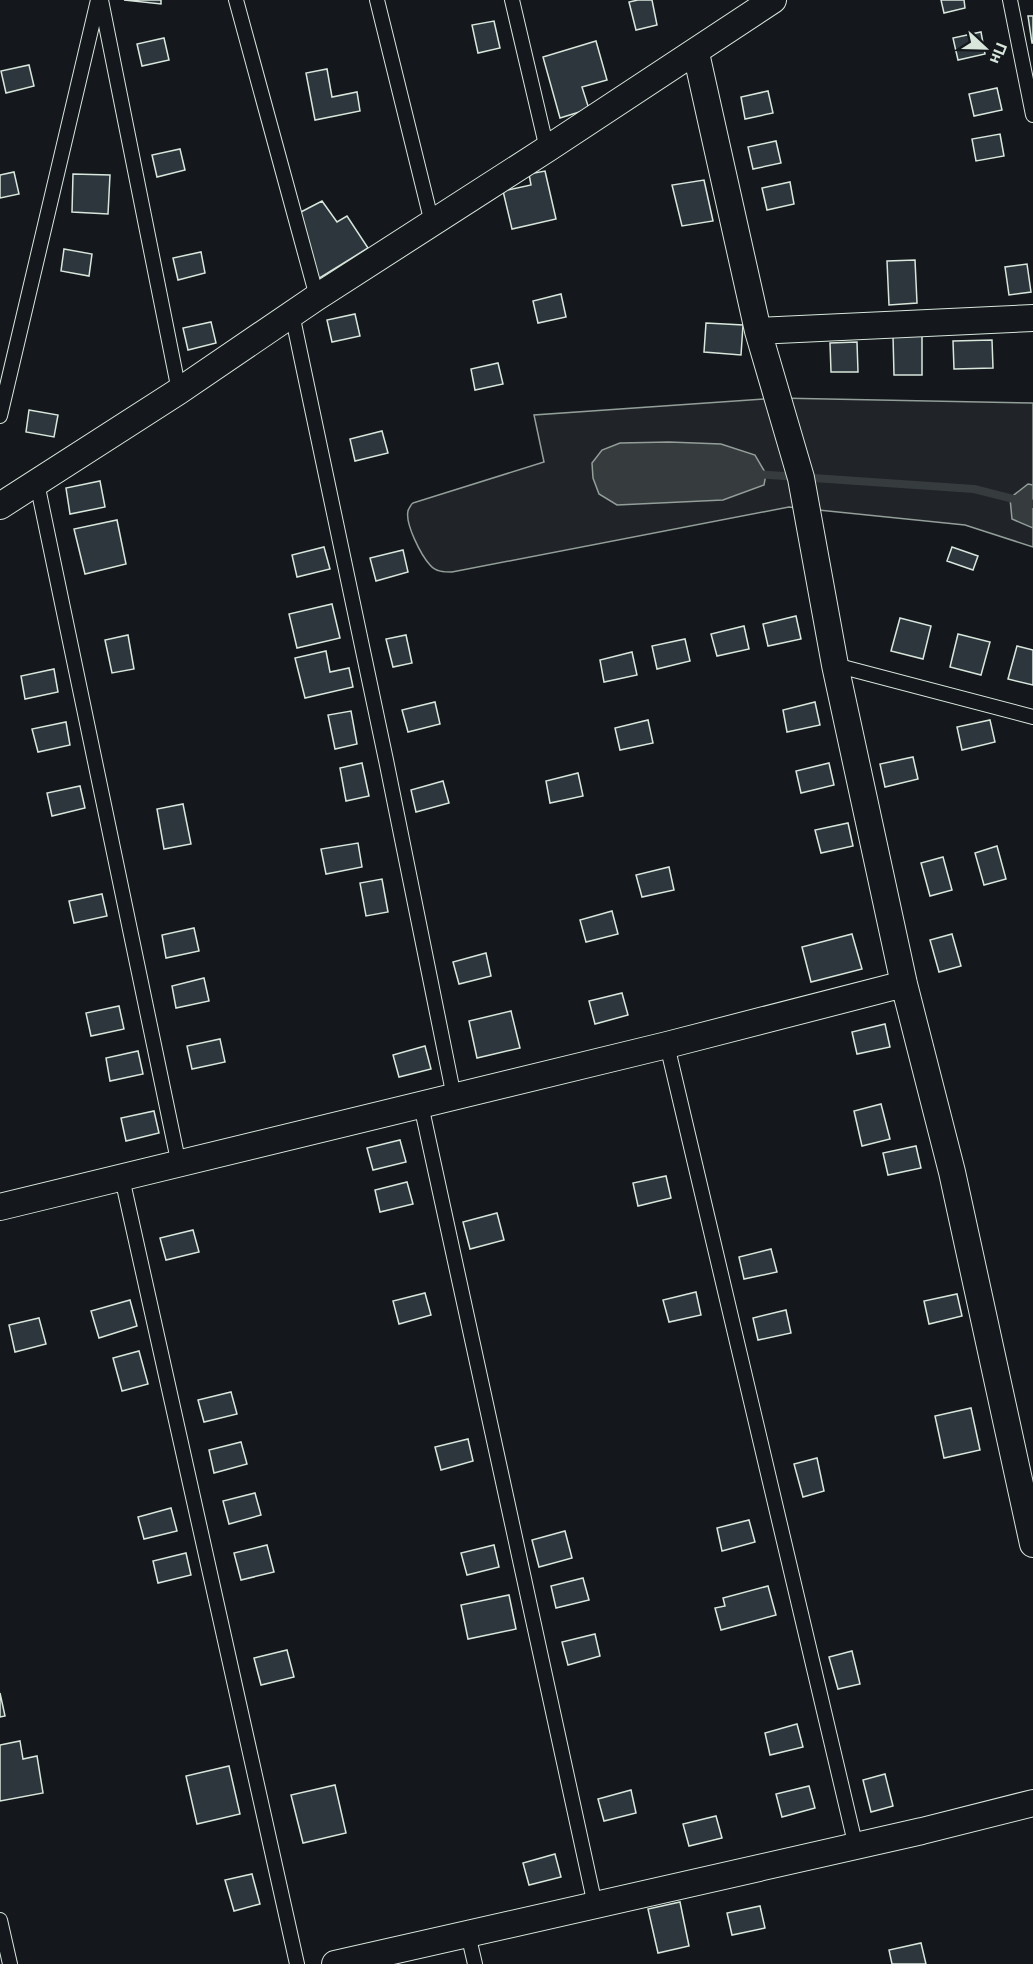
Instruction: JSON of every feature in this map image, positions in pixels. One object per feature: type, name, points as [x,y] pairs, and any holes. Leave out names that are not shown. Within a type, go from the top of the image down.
[{"type":"street","points":[[0,506],[179,391],[317,297],[696,53],[760,4]]},
{"type":"street","points":[[696,53],[758,331],[801,478],[835,665],[904,984],[952,1172],[1033,1544]]},
{"type":"street","points":[[758,331],[1033,318]]},
{"type":"street","points":[[0,1207],[667,1045],[904,984]]},
{"type":"street","points":[[335,1964],[856,1846],[1033,1803]]},
{"type":"lane","points":[[99,0],[179,391]]},
{"type":"lane","points":[[0,417],[99,0]]},
{"type":"lane","points":[[236,0],[317,297]]},
{"type":"lane","points":[[377,0],[432,223]]},
{"type":"lane","points":[[512,0],[548,149]]},
{"type":"lane","points":[[1011,0],[1033,115]]},
{"type":"lane","points":[[292,314],[454,1097]]},
{"type":"lane","points":[[37,483],[179,1165]]},
{"type":"lane","points":[[835,665],[1033,717]]},
{"type":"lane","points":[[667,1045],[856,1846]]},
{"type":"lane","points":[[421,1105],[595,1905]]},
{"type":"lane","points":[[122,1178],[297,1964]]},
{"type":"lane","points":[[0,1920],[10,1964]]},
{"type":"lane","points":[[468,1934],[475,1964]]},
{"type":"shaded area","points":[[777,398],[1033,403],[1033,547],[965,525],[789,507],[443,572],[430,565],[411,531],[408,511],[413,503],[544,462],[534,415]]},
{"type":"shaded area","points":[[620,443],[721,444],[755,455],[766,474],[764,485],[723,500],[617,505],[599,494],[593,478],[592,463],[602,450]]},
{"type":"shaded area","points":[[1028,484],[1033,485],[1033,528],[1012,519],[1010,498]]},
{"type":"building","points":[[124,0],[161,0],[161,4]]},
{"type":"building","points":[[652,0],[657,25],[636,30],[629,2]]},
{"type":"building","points":[[941,0],[964,0],[965,8],[944,13]]},
{"type":"building","points":[[1028,16],[1033,16],[1033,43],[1032,43]]},
{"type":"building","points":[[494,21],[500,48],[478,53],[472,25]]},
{"type":"building","points":[[981,32],[985,54],[958,60],[953,38]]},
{"type":"building","points":[[164,38],[169,60],[142,66],[137,44]]},
{"type":"building","points":[[596,41],[607,80],[582,87],[589,109],[560,118],[543,57]]},
{"type":"building","points":[[29,65],[34,86],[6,93],[1,71]]},
{"type":"building","points":[[327,69],[332,97],[357,92],[360,111],[315,120],[306,73]]},
{"type":"building","points":[[997,88],[1002,110],[974,116],[969,94]]},
{"type":"building","points":[[768,91],[773,113],[745,119],[741,97]]},
{"type":"building","points":[[1000,134],[1004,156],[976,161],[972,139]]},
{"type":"building","points":[[776,141],[781,163],[753,169],[748,147]]},
{"type":"building","points":[[180,149],[185,170],[157,177],[152,155]]},
{"type":"building","points":[[545,171],[556,219],[512,229],[503,191],[531,185],[529,174]]},
{"type":"building","points":[[14,172],[19,194],[0,198],[0,175]]},
{"type":"building","points":[[73,174],[110,175],[108,214],[72,212]]},
{"type":"building","points":[[704,180],[713,221],[682,226],[672,185]]},
{"type":"building","points":[[790,182],[794,204],[767,210],[762,188]]},
{"type":"building","points":[[322,201],[337,222],[347,216],[368,248],[318,279],[299,213]]},
{"type":"building","points":[[64,249],[92,254],[89,276],[61,271]]},
{"type":"building","points":[[201,252],[205,273],[178,280],[173,258]]},
{"type":"building","points":[[915,260],[917,303],[889,305],[887,261]]},
{"type":"building","points":[[1027,264],[1031,292],[1009,295],[1005,267]]},
{"type":"building","points":[[561,294],[566,317],[538,323],[533,301]]},
{"type":"building","points":[[355,314],[360,336],[332,342],[327,320]]},
{"type":"building","points":[[211,322],[216,343],[188,350],[183,328]]},
{"type":"building","points":[[706,323],[743,325],[741,355],[704,352]]},
{"type":"building","points":[[893,336],[922,336],[922,375],[894,375]]},
{"type":"building","points":[[992,340],[993,368],[954,369],[953,341]]},
{"type":"building","points":[[857,342],[858,372],[831,372],[830,343]]},
{"type":"building","points":[[498,363],[503,384],[475,390],[471,369]]},
{"type":"building","points":[[29,410],[58,415],[54,437],[26,432]]},
{"type":"building","points":[[382,431],[388,453],[355,461],[350,439]]},
{"type":"building","points":[[100,481],[105,507],[70,514],[66,488]]},
{"type":"building","points":[[117,520],[126,564],[85,574],[74,529]]},
{"type":"building","points":[[324,547],[330,569],[297,577],[292,555]]},
{"type":"building","points":[[952,547],[978,556],[973,570],[947,561]]},
{"type":"building","points":[[403,550],[408,572],[376,581],[370,558]]},
{"type":"building","points":[[332,604],[340,638],[297,648],[289,614]]},
{"type":"building","points":[[796,616],[801,639],[768,646],[763,624]]},
{"type":"building","points":[[900,618],[931,626],[923,659],[891,651]]},
{"type":"building","points":[[744,626],[749,649],[717,656],[711,634]]},
{"type":"building","points":[[958,634],[990,642],[981,675],[950,667]]},
{"type":"building","points":[[128,635],[134,669],[112,673],[105,640]]},
{"type":"building","points":[[406,635],[412,663],[393,667],[386,639]]},
{"type":"building","points":[[685,639],[690,661],[657,669],[652,646]]},
{"type":"building","points":[[1017,646],[1033,650],[1033,685],[1008,679]]},
{"type":"building","points":[[326,651],[330,672],[349,668],[353,687],[305,698],[295,658]]},
{"type":"building","points":[[632,652],[637,675],[604,682],[600,660]]},
{"type":"building","points":[[54,669],[58,692],[25,699],[21,676]]},
{"type":"building","points":[[435,702],[440,724],[408,732],[402,710]]},
{"type":"building","points":[[815,702],[820,725],[787,732],[783,710]]},
{"type":"building","points":[[351,711],[357,744],[335,749],[328,715]]},
{"type":"building","points":[[648,720],[653,743],[620,750],[615,728]]},
{"type":"building","points":[[990,720],[995,742],[962,750],[957,727]]},
{"type":"building","points":[[66,722],[70,745],[38,752],[32,729]]},
{"type":"building","points":[[913,757],[918,779],[885,787],[880,764]]},
{"type":"building","points":[[362,763],[369,796],[346,801],[340,768]]},
{"type":"building","points":[[829,763],[834,785],[801,793],[796,771]]},
{"type":"building","points":[[578,773],[583,796],[550,803],[546,781]]},
{"type":"building","points":[[443,781],[449,803],[416,812],[411,790]]},
{"type":"building","points":[[80,786],[85,808],[52,816],[47,793]]},
{"type":"building","points":[[183,804],[191,844],[164,849],[157,809]]},
{"type":"building","points":[[848,823],[853,846],[821,853],[815,830]]},
{"type":"building","points":[[358,843],[362,867],[326,874],[321,849]]},
{"type":"building","points":[[997,846],[1006,879],[984,885],[975,853]]},
{"type":"building","points":[[943,857],[952,890],[930,896],[921,863]]},
{"type":"building","points":[[669,867],[674,890],[642,897],[636,875]]},
{"type":"building","points":[[382,879],[388,912],[366,916],[360,883]]},
{"type":"building","points":[[102,894],[107,916],[74,923],[69,901]]},
{"type":"building","points":[[612,911],[618,934],[586,942],[580,920]]},
{"type":"building","points":[[194,928],[199,951],[166,958],[162,935]]},
{"type":"building","points":[[852,934],[862,969],[811,982],[802,947]]},
{"type":"building","points":[[952,934],[961,966],[939,972],[930,940]]},
{"type":"building","points":[[486,953],[491,976],[459,984],[453,962]]},
{"type":"building","points":[[204,978],[209,1001],[176,1008],[172,986]]},
{"type":"building","points":[[622,993],[628,1015],[595,1024],[589,1001]]},
{"type":"building","points":[[119,1006],[124,1029],[91,1036],[86,1013]]},
{"type":"building","points":[[511,1011],[520,1048],[477,1058],[469,1021]]},
{"type":"building","points":[[885,1024],[890,1047],[857,1054],[852,1032]]},
{"type":"building","points":[[220,1039],[225,1062],[192,1069],[187,1046]]},
{"type":"building","points":[[425,1046],[431,1069],[399,1077],[393,1055]]},
{"type":"building","points":[[138,1051],[143,1074],[110,1081],[106,1058]]},
{"type":"building","points":[[881,1104],[890,1139],[862,1146],[854,1111]]},
{"type":"building","points":[[154,1111],[159,1133],[126,1141],[121,1118]]},
{"type":"building","points":[[400,1140],[406,1162],[373,1170],[367,1148]]},
{"type":"building","points":[[916,1146],[921,1168],[888,1175],[883,1153]]},
{"type":"building","points":[[666,1176],[671,1198],[638,1206],[633,1183]]},
{"type":"building","points":[[407,1182],[413,1204],[380,1212],[375,1190]]},
{"type":"building","points":[[497,1213],[504,1240],[470,1249],[463,1222]]},
{"type":"building","points":[[193,1230],[199,1252],[166,1260],[160,1238]]},
{"type":"building","points":[[771,1249],[777,1272],[744,1279],[739,1257]]},
{"type":"building","points":[[696,1292],[701,1315],[669,1322],[663,1300]]},
{"type":"building","points":[[425,1293],[431,1315],[399,1324],[393,1301]]},
{"type":"building","points":[[957,1294],[962,1316],[929,1324],[924,1301]]},
{"type":"building","points":[[130,1300],[137,1326],[99,1338],[91,1311]]},
{"type":"building","points":[[786,1310],[791,1333],[758,1340],[753,1318]]},
{"type":"building","points":[[39,1318],[46,1344],[15,1352],[9,1325]]},
{"type":"building","points":[[139,1351],[148,1384],[122,1391],[113,1358]]},
{"type":"building","points":[[231,1392],[237,1414],[204,1422],[198,1400]]},
{"type":"building","points":[[971,1408],[980,1450],[944,1458],[935,1416]]},
{"type":"building","points":[[468,1439],[473,1461],[441,1470],[435,1447]]},
{"type":"building","points":[[241,1442],[247,1464],[214,1473],[209,1450]]},
{"type":"building","points":[[817,1458],[824,1491],[803,1497],[794,1464]]},
{"type":"building","points":[[255,1493],[261,1515],[229,1524],[223,1501]]},
{"type":"building","points":[[171,1508],[177,1531],[144,1539],[138,1517]]},
{"type":"building","points":[[749,1520],[755,1542],[722,1551],[717,1528]]},
{"type":"building","points":[[565,1531],[572,1558],[539,1567],[532,1540]]},
{"type":"building","points":[[267,1545],[274,1572],[241,1580],[234,1553]]},
{"type":"building","points":[[494,1545],[499,1567],[467,1575],[461,1553]]},
{"type":"building","points":[[186,1553],[191,1575],[158,1583],[153,1561]]},
{"type":"building","points":[[583,1578],[589,1600],[556,1608],[551,1586]]},
{"type":"building","points":[[768,1586],[776,1615],[721,1630],[715,1608],[725,1606],[723,1598]]},
{"type":"building","points":[[509,1595],[516,1629],[468,1639],[461,1605]]},
{"type":"building","points":[[595,1634],[600,1656],[568,1665],[562,1642]]},
{"type":"building","points":[[287,1650],[294,1677],[261,1685],[254,1658]]},
{"type":"building","points":[[852,1651],[860,1684],[838,1689],[829,1657]]},
{"type":"building","points":[[0,1693],[5,1716],[0,1717]]},
{"type":"building","points":[[797,1724],[803,1747],[770,1755],[765,1733]]},
{"type":"building","points":[[20,1741],[23,1759],[37,1756],[43,1793],[0,1801],[0,1745]]},
{"type":"building","points":[[229,1766],[240,1814],[197,1824],[186,1776]]},
{"type":"building","points":[[885,1774],[893,1806],[871,1812],[863,1780]]},
{"type":"building","points":[[335,1785],[346,1833],[303,1843],[291,1795]]},
{"type":"building","points":[[809,1786],[815,1808],[782,1817],[776,1794]]},
{"type":"building","points":[[631,1790],[636,1813],[604,1821],[598,1799]]},
{"type":"building","points":[[716,1816],[722,1838],[689,1846],[683,1824]]},
{"type":"building","points":[[555,1854],[561,1877],[529,1885],[523,1863]]},
{"type":"building","points":[[252,1874],[260,1904],[234,1911],[225,1880]]},
{"type":"building","points":[[680,1902],[689,1946],[658,1953],[648,1909]]},
{"type":"building","points":[[760,1906],[765,1928],[732,1935],[727,1913]]},
{"type":"building","points":[[921,1943],[926,1964],[892,1964],[889,1950]]},
{"type":"waterway","points":[[755,474],[974,489],[1033,504]]}]
